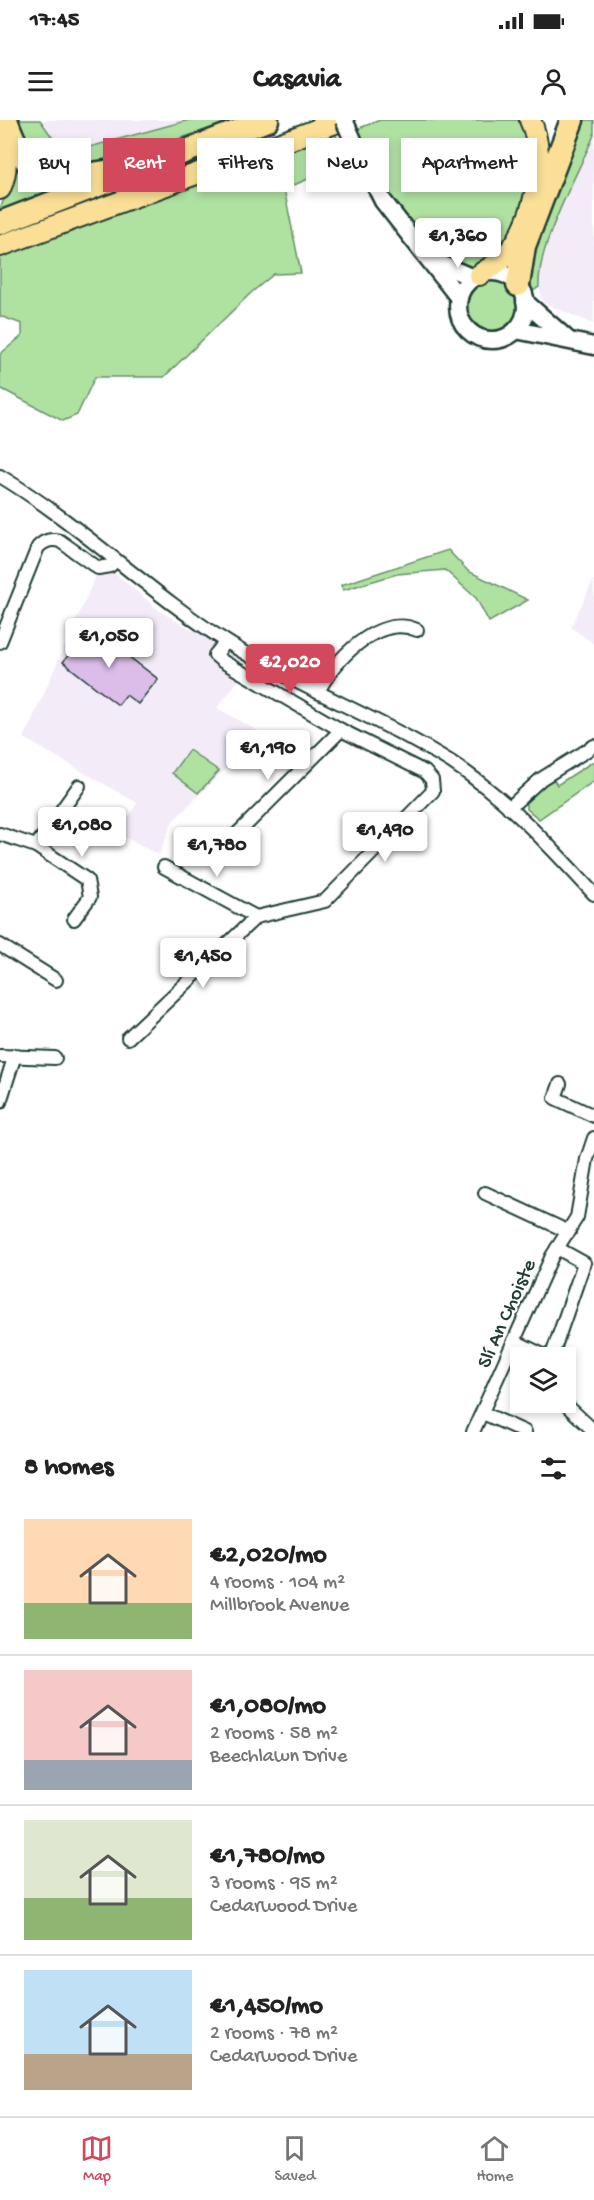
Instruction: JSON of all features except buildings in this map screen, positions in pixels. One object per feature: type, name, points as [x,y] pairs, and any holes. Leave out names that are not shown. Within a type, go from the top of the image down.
[{"type":"highway","points":[[6,120],[25,159],[36,170],[50,177],[62,178],[103,173]]},
{"type":"highway","points":[[185,151],[267,120]]},
{"type":"highway","points":[[0,246],[334,122],[353,120]]},
{"type":"highway","points":[[476,277],[503,258],[516,240],[535,195],[539,155],[530,120]]},
{"type":"highway","points":[[522,294],[524,246],[572,120]]},
{"type":"highway","points":[[0,128],[7,160],[6,175],[0,189]]},
{"type":"highway","points":[[0,223],[103,182]]},
{"type":"main road","points":[[334,122],[358,151],[383,201],[459,298]]},
{"type":"main road","points":[[430,260],[450,271],[476,277],[501,274],[568,340]]},
{"type":"main road","points":[[476,277],[459,298],[458,309],[462,323],[477,336],[491,340],[503,338],[516,330],[525,314],[522,294]]},
{"type":"main road","points":[[516,330],[594,346]]},
{"type":"street","points":[[0,476],[226,642],[441,756],[477,781],[509,808],[594,894]]},
{"type":"street","points":[[0,642],[38,547],[43,543],[54,539],[60,541],[98,568],[110,566],[116,561]]},
{"type":"street","points":[[318,692],[330,669],[344,654],[382,630],[400,626],[417,630]]},
{"type":"street","points":[[128,1038],[256,917],[325,901],[431,797],[432,780],[425,772],[341,730],[222,662],[215,655],[226,642]]},
{"type":"street","points":[[217,854],[341,730]]},
{"type":"street","points":[[509,808],[541,779],[594,746]]},
{"type":"street","points":[[36,846],[79,786]]},
{"type":"street","points":[[1,835],[36,846],[87,880],[90,897],[74,919]]},
{"type":"street","points":[[164,867],[256,917]]},
{"type":"street","points":[[0,945],[56,980]]},
{"type":"street","points":[[0,1102],[15,1055]]},
{"type":"street","points":[[0,1056],[55,1058]]},
{"type":"street","points":[[560,1084],[555,1098],[594,1116]]},
{"type":"street","name":"Slí An Choiste","points":[[473,1432],[556,1248],[577,1217],[587,1159],[594,1138]]},
{"type":"street","points":[[485,1193],[569,1232]]},
{"type":"street","points":[[555,1347],[589,1265],[556,1248]]},
{"type":"street","points":[[514,1341],[527,1347]]},
{"type":"street","points":[[483,1413],[524,1432]]},
{"type":"street","points":[[575,1413],[594,1431]]},
{"type":"shaded area","points":[[40,120],[189,120],[123,138],[103,138],[103,143],[91,147],[91,138],[53,138]]},
{"type":"shaded area","points":[[594,135],[594,324],[544,303],[538,277],[552,230]]},
{"type":"shaded area","points":[[102,562],[161,612],[241,658],[238,681],[217,708],[262,733],[173,821],[159,855],[118,834],[137,803],[24,738]]},
{"type":"shaded area","points":[[594,579],[594,644],[571,627]]},
{"type":"green space","points":[[15,120],[40,120],[53,138],[24,138]]},
{"type":"green space","points":[[189,120],[235,120],[181,138],[123,138]]},
{"type":"green space","points":[[380,120],[520,120],[529,138],[401,138],[401,192],[526,192],[524,208],[504,247],[477,268],[465,270],[427,249],[394,207],[387,192],[389,192],[389,138],[361,138],[357,129]]},
{"type":"green space","points":[[578,120],[594,120],[594,135],[551,231],[544,251],[539,287],[533,291],[527,274],[529,242]]},
{"type":"green space","points":[[335,133],[337,138],[321,138]]},
{"type":"green space","points":[[103,143],[103,164],[91,168],[91,147]]},
{"type":"green space","points":[[306,143],[306,180],[294,185],[294,147]]},
{"type":"green space","points":[[14,150],[18,154],[18,192],[57,192],[0,219],[0,208],[14,179]]},
{"type":"green space","points":[[197,182],[197,192],[285,192],[301,273],[274,274],[252,292],[164,377],[95,377],[77,415],[63,421],[0,388],[0,354],[22,336],[22,324],[0,316],[0,257],[170,192],[185,192],[185,186]]},
{"type":"green space","points":[[488,280],[498,280],[508,284],[516,292],[520,307],[516,322],[508,330],[498,334],[488,334],[478,330],[470,322],[466,312],[466,302],[470,292],[478,284]]},
{"type":"green space","points":[[448,550],[468,571],[528,600],[489,622],[476,598],[445,570],[397,574],[343,590],[341,585]]},
{"type":"green space","points":[[189,750],[219,771],[198,793],[172,773]]},
{"type":"green space","points":[[594,761],[594,781],[539,819],[527,809],[524,799],[552,777],[557,785]]}]
